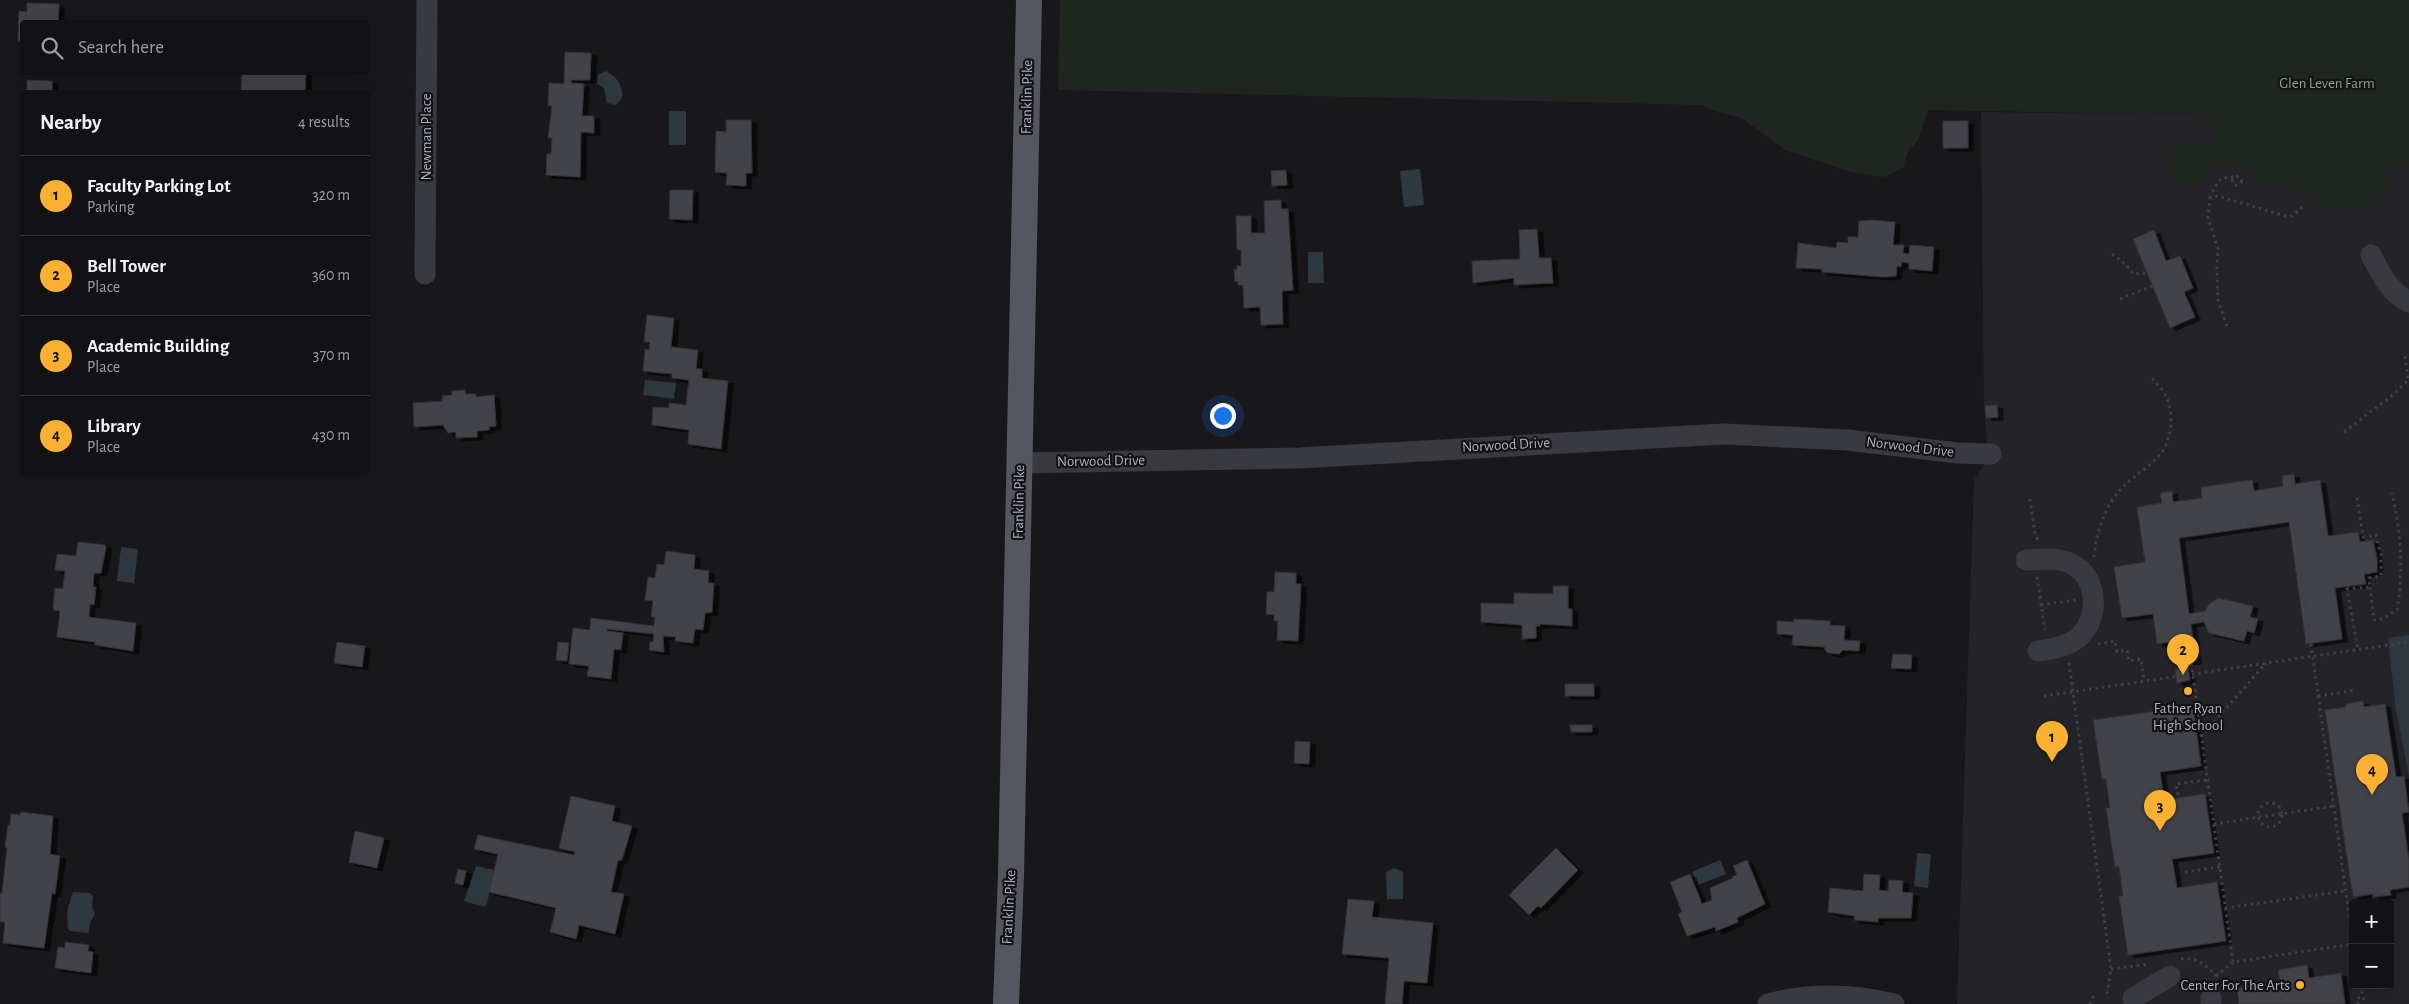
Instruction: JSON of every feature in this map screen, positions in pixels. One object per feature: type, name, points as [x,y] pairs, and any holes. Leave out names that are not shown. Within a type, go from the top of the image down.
[{"type":"main road","name":"Franklin Pike","points":[[1006,1004],[1011,874],[1029,0]]},
{"type":"street","name":"Newman Place","points":[[425,274],[427,0]]},
{"type":"street","points":[[2371,255],[2388,286],[2399,297],[2409,302]]},
{"type":"street","name":"Norwood Drive","points":[[1020,463],[1299,458],[1724,434],[1847,440],[1958,453],[1991,454]]},
{"type":"street","points":[[2031,568],[2051,558],[2075,565],[2086,578],[2093,598],[2090,619],[2084,633],[2074,641],[2063,646],[2042,642]]},
{"type":"street","points":[[2133,998],[2170,976]]},
{"type":"street","points":[[1768,1004],[1794,998],[1830,996],[1894,1004]]},
{"type":"path","points":[[2227,326],[2218,300],[2218,249],[2208,217],[2210,198],[2214,188],[2222,178],[2234,177]]},
{"type":"path","points":[[2210,198],[2224,197],[2284,216],[2292,216],[2304,206]]},
{"type":"path","points":[[2112,254],[2127,265],[2133,274],[2147,273]]},
{"type":"path","points":[[2120,299],[2153,286]]},
{"type":"path","points":[[2344,432],[2394,394],[2408,380],[2405,356]]},
{"type":"path","points":[[2093,566],[2097,534],[2114,497],[2127,483],[2157,460],[2166,446],[2170,432],[2169,405],[2165,394],[2152,378]]},
{"type":"path","points":[[2357,498],[2363,536],[2376,535],[2380,548],[2380,576],[2369,578],[2374,620],[2398,610],[2403,569],[2398,522],[2392,493]]},
{"type":"path","points":[[2030,499],[2035,532],[2042,544]]},
{"type":"path","points":[[2233,962],[2173,533],[2293,517],[2345,891],[2349,907]]},
{"type":"path","points":[[2031,568],[2042,642]]},
{"type":"path","points":[[2358,650],[2347,589],[2370,587]]},
{"type":"path","points":[[2097,645],[2115,641],[2118,652],[2127,650],[2129,661],[2141,659],[2144,681]]},
{"type":"path","points":[[2044,696],[2409,642]]},
{"type":"path","points":[[2068,659],[2112,969],[2107,995]]},
{"type":"path","points":[[2201,737],[2267,663]]},
{"type":"path","points":[[2318,696],[2356,690]]},
{"type":"path","points":[[2178,795],[2176,784],[2207,780]]},
{"type":"path","points":[[2268,803],[2277,805],[2283,813],[2279,824],[2271,828],[2262,824],[2258,817],[2260,808],[2268,803]]},
{"type":"path","points":[[2214,824],[2334,806]]},
{"type":"path","points":[[2185,872],[2220,867]]},
{"type":"path","points":[[2226,908],[2345,891]]},
{"type":"path","points":[[2216,976],[2233,962],[2349,944]]},
{"type":"path","points":[[2361,989],[2365,1004]]},
{"type":"path","points":[[2090,1004],[2095,992]]},
{"type":"path","points":[[2358,1004],[2357,998],[2362,997]]},
{"type":"shaded area","points":[[606,71],[620,85],[622,98],[616,105],[607,103],[604,88],[597,84],[598,75]]},
{"type":"shaded area","points":[[669,111],[686,111],[686,145],[669,145]]},
{"type":"shaded area","name":"Father Ryan High School","points":[[1981,112],[2220,115],[2282,163],[2409,166],[2409,1004],[1957,1004],[1974,480],[1991,454],[1987,446],[1984,406]]},
{"type":"shaded area","points":[[1420,169],[1424,205],[1404,207],[1400,171]]},
{"type":"shaded area","points":[[1308,252],[1323,252],[1324,283],[1308,283]]},
{"type":"shaded area","points":[[645,380],[676,383],[674,399],[643,395]]},
{"type":"shaded area","points":[[121,547],[138,549],[134,583],[117,581]]},
{"type":"shaded area","points":[[2409,635],[2409,776],[2396,711],[2388,638]]},
{"type":"shaded area","points":[[1917,853],[1931,854],[1928,888],[1914,886]]},
{"type":"shaded area","points":[[1720,860],[1726,874],[1698,885],[1692,872]]},
{"type":"shaded area","points":[[476,866],[494,870],[487,904],[484,907],[464,901]]},
{"type":"shaded area","points":[[1394,868],[1403,872],[1403,899],[1387,899],[1386,872]]},
{"type":"shaded area","points":[[73,892],[90,893],[93,896],[92,907],[95,914],[88,933],[70,931],[68,929],[67,911]]},
{"type":"green space","name":"Glen Leven Farm","points":[[1060,0],[2409,0],[2409,166],[2393,166],[2379,206],[2342,209],[2327,214],[2307,193],[2285,188],[2262,188],[2237,164],[2211,168],[2193,191],[2175,181],[2169,159],[2176,144],[2217,144],[2211,125],[2196,115],[1928,110],[1918,140],[1908,152],[1903,168],[1884,177],[1850,172],[1785,150],[1740,117],[1720,113],[1701,105],[1058,90]]},
{"type":"building","points":[[27,3],[59,4],[58,20],[20,20],[20,42],[18,41],[19,11],[27,12]]},
{"type":"building","points":[[565,52],[591,53],[590,80],[571,80],[571,83],[584,84],[582,116],[594,116],[594,133],[581,132],[580,177],[546,175],[547,154],[551,154],[552,138],[548,138],[552,106],[548,106],[549,83],[564,84]]},
{"type":"building","points":[[242,75],[306,75],[305,90],[241,90]]},
{"type":"building","points":[[27,80],[52,81],[52,90],[27,90]]},
{"type":"building","points":[[726,120],[751,120],[752,173],[746,173],[746,186],[726,185],[727,173],[715,172],[716,131],[726,132]]},
{"type":"building","points":[[1943,121],[1968,121],[1968,148],[1943,148]]},
{"type":"building","points":[[1286,170],[1287,185],[1272,186],[1271,171]]},
{"type":"building","points":[[670,190],[693,190],[692,220],[669,219]]},
{"type":"building","points":[[1281,200],[1281,209],[1288,209],[1293,290],[1282,291],[1283,324],[1261,325],[1260,307],[1244,308],[1243,285],[1238,285],[1238,281],[1235,282],[1234,269],[1237,270],[1237,266],[1241,266],[1241,250],[1237,250],[1236,216],[1251,216],[1251,233],[1265,233],[1264,201]]},
{"type":"building","points":[[1859,221],[1895,222],[1893,245],[1904,245],[1903,253],[1909,254],[1910,245],[1934,247],[1932,271],[1909,269],[1909,263],[1902,262],[1901,267],[1897,266],[1896,276],[1884,277],[1822,272],[1822,269],[1796,268],[1798,243],[1836,248],[1837,242],[1848,243],[1848,237],[1858,237]]},
{"type":"building","points":[[1537,229],[1539,258],[1551,258],[1553,283],[1514,285],[1514,278],[1473,283],[1472,261],[1520,259],[1519,230]]},
{"type":"building","points":[[2154,230],[2166,261],[2180,256],[2193,288],[2184,292],[2195,317],[2170,328],[2133,239]]},
{"type":"building","points":[[647,315],[674,318],[671,347],[698,350],[696,369],[702,369],[702,378],[728,381],[721,449],[688,444],[689,430],[652,425],[653,407],[669,408],[669,403],[686,405],[689,380],[672,378],[672,374],[643,371],[645,349],[649,350],[650,342],[644,342]]},
{"type":"building","points":[[465,390],[465,394],[476,394],[476,397],[494,395],[496,426],[489,427],[489,430],[477,431],[477,437],[456,438],[456,432],[448,433],[443,425],[414,427],[413,403],[443,401],[442,396],[452,395],[452,391]]},
{"type":"building","points":[[1997,405],[1998,417],[1986,418],[1985,406]]},
{"type":"building","points":[[2294,474],[2295,484],[2320,480],[2328,536],[2358,532],[2360,542],[2373,540],[2377,558],[2377,572],[2364,574],[2366,584],[2335,588],[2342,639],[2306,644],[2289,522],[2179,538],[2189,614],[2205,611],[2209,604],[2218,598],[2253,606],[2250,617],[2258,619],[2254,633],[2247,631],[2244,641],[2209,633],[2204,622],[2191,624],[2196,661],[2185,662],[2182,640],[2157,644],[2153,614],[2122,618],[2114,567],[2145,562],[2137,507],[2162,503],[2160,493],[2172,491],[2173,502],[2202,498],[2201,487],[2252,480],[2254,491],[2283,486],[2282,476]]},
{"type":"building","points":[[78,542],[105,545],[106,548],[101,573],[94,573],[93,587],[96,587],[94,605],[90,604],[89,617],[136,623],[133,651],[95,645],[95,642],[57,637],[60,611],[53,610],[55,588],[63,589],[65,571],[55,570],[57,554],[76,556]]},
{"type":"building","points":[[666,551],[695,555],[694,569],[709,571],[708,583],[714,583],[712,612],[705,613],[703,630],[695,629],[693,643],[675,641],[676,637],[663,636],[664,652],[649,650],[654,634],[607,629],[607,631],[623,633],[621,650],[614,649],[611,679],[587,676],[589,666],[569,664],[573,628],[590,630],[591,618],[654,626],[655,617],[651,617],[653,601],[645,600],[648,577],[655,578],[657,564],[664,565]]},
{"type":"building","points":[[1275,572],[1296,573],[1296,584],[1301,584],[1298,641],[1277,640],[1278,621],[1274,621],[1274,615],[1266,614],[1267,592],[1274,592]]},
{"type":"building","points":[[1553,586],[1568,586],[1568,609],[1572,609],[1572,626],[1540,624],[1540,626],[1536,626],[1536,638],[1522,639],[1522,625],[1481,622],[1481,603],[1514,604],[1514,593],[1553,594]]},
{"type":"building","points":[[1794,619],[1830,621],[1830,625],[1845,626],[1844,640],[1860,641],[1859,651],[1843,650],[1839,654],[1828,653],[1825,647],[1792,645],[1793,635],[1777,634],[1777,621],[1794,622]]},
{"type":"building","points":[[337,642],[365,646],[362,667],[334,663]]},
{"type":"building","points":[[558,642],[569,643],[567,661],[556,660]]},
{"type":"building","points":[[1893,654],[1912,655],[1911,669],[1891,668]]},
{"type":"building","points":[[2188,667],[2190,680],[2177,683],[2175,669]]},
{"type":"building","points":[[1565,684],[1594,684],[1594,696],[1565,696]]},
{"type":"building","points":[[2363,701],[2364,707],[2385,704],[2396,777],[2404,776],[2409,812],[2402,813],[2409,860],[2409,887],[2390,890],[2391,895],[2373,897],[2373,894],[2353,897],[2325,710],[2346,707],[2346,704]]},
{"type":"building","points":[[2193,706],[2201,766],[2160,772],[2164,800],[2205,794],[2214,853],[2172,859],[2177,888],[2217,882],[2226,941],[2128,955],[2119,896],[2123,896],[2119,866],[2115,867],[2106,808],[2110,808],[2106,779],[2102,779],[2093,720]]},
{"type":"building","points":[[1570,725],[1592,725],[1592,732],[1571,732]]},
{"type":"building","points":[[1295,741],[1310,742],[1309,764],[1294,763]]},
{"type":"building","points":[[571,796],[615,806],[612,821],[632,826],[622,860],[618,860],[611,892],[624,894],[615,934],[579,925],[576,939],[550,932],[556,908],[489,892],[498,854],[474,849],[478,835],[574,855],[575,852],[559,848]]},
{"type":"building","points":[[21,812],[53,816],[50,854],[60,856],[55,894],[52,893],[44,948],[3,943],[5,922],[0,922],[0,893],[2,893],[8,825],[10,825],[11,814],[20,815]]},
{"type":"building","points":[[355,831],[384,838],[377,868],[349,862]]},
{"type":"building","points":[[1556,848],[1578,870],[1541,908],[1538,906],[1529,915],[1509,895]]},
{"type":"building","points":[[1747,860],[1765,904],[1737,918],[1738,922],[1716,931],[1715,927],[1687,936],[1678,914],[1682,912],[1670,882],[1690,874],[1702,904],[1712,900],[1710,888],[1737,875],[1733,866]]},
{"type":"building","points":[[458,869],[466,871],[463,885],[455,883]]},
{"type":"building","points":[[1864,874],[1880,875],[1879,890],[1888,891],[1889,880],[1903,881],[1902,892],[1913,893],[1911,918],[1878,918],[1878,922],[1854,920],[1855,916],[1828,912],[1830,888],[1863,891]]},
{"type":"building","points":[[1348,899],[1374,901],[1372,917],[1433,923],[1427,983],[1404,981],[1402,1004],[1385,1004],[1389,958],[1342,954]]},
{"type":"building","points":[[65,942],[89,945],[88,951],[93,952],[91,973],[55,968],[58,947],[65,948]]},
{"type":"building","name":"Center For The Arts","points":[[2307,965],[2309,978],[2341,973],[2345,1004],[2239,1004],[2237,988],[2280,982],[2278,970]]},
{"type":"place","name":"Bell Tower","points":[[2183,675]]},
{"type":"place","name":"Father Ryan High School","points":[[2188,691]]},
{"type":"place","name":"Faculty Parking Lot","points":[[2052,762]]},
{"type":"place","name":"Library","points":[[2372,795]]},
{"type":"place","name":"Academic Building","points":[[2160,831]]},
{"type":"place","name":"Center For The Arts","points":[[2300,985]]}]
